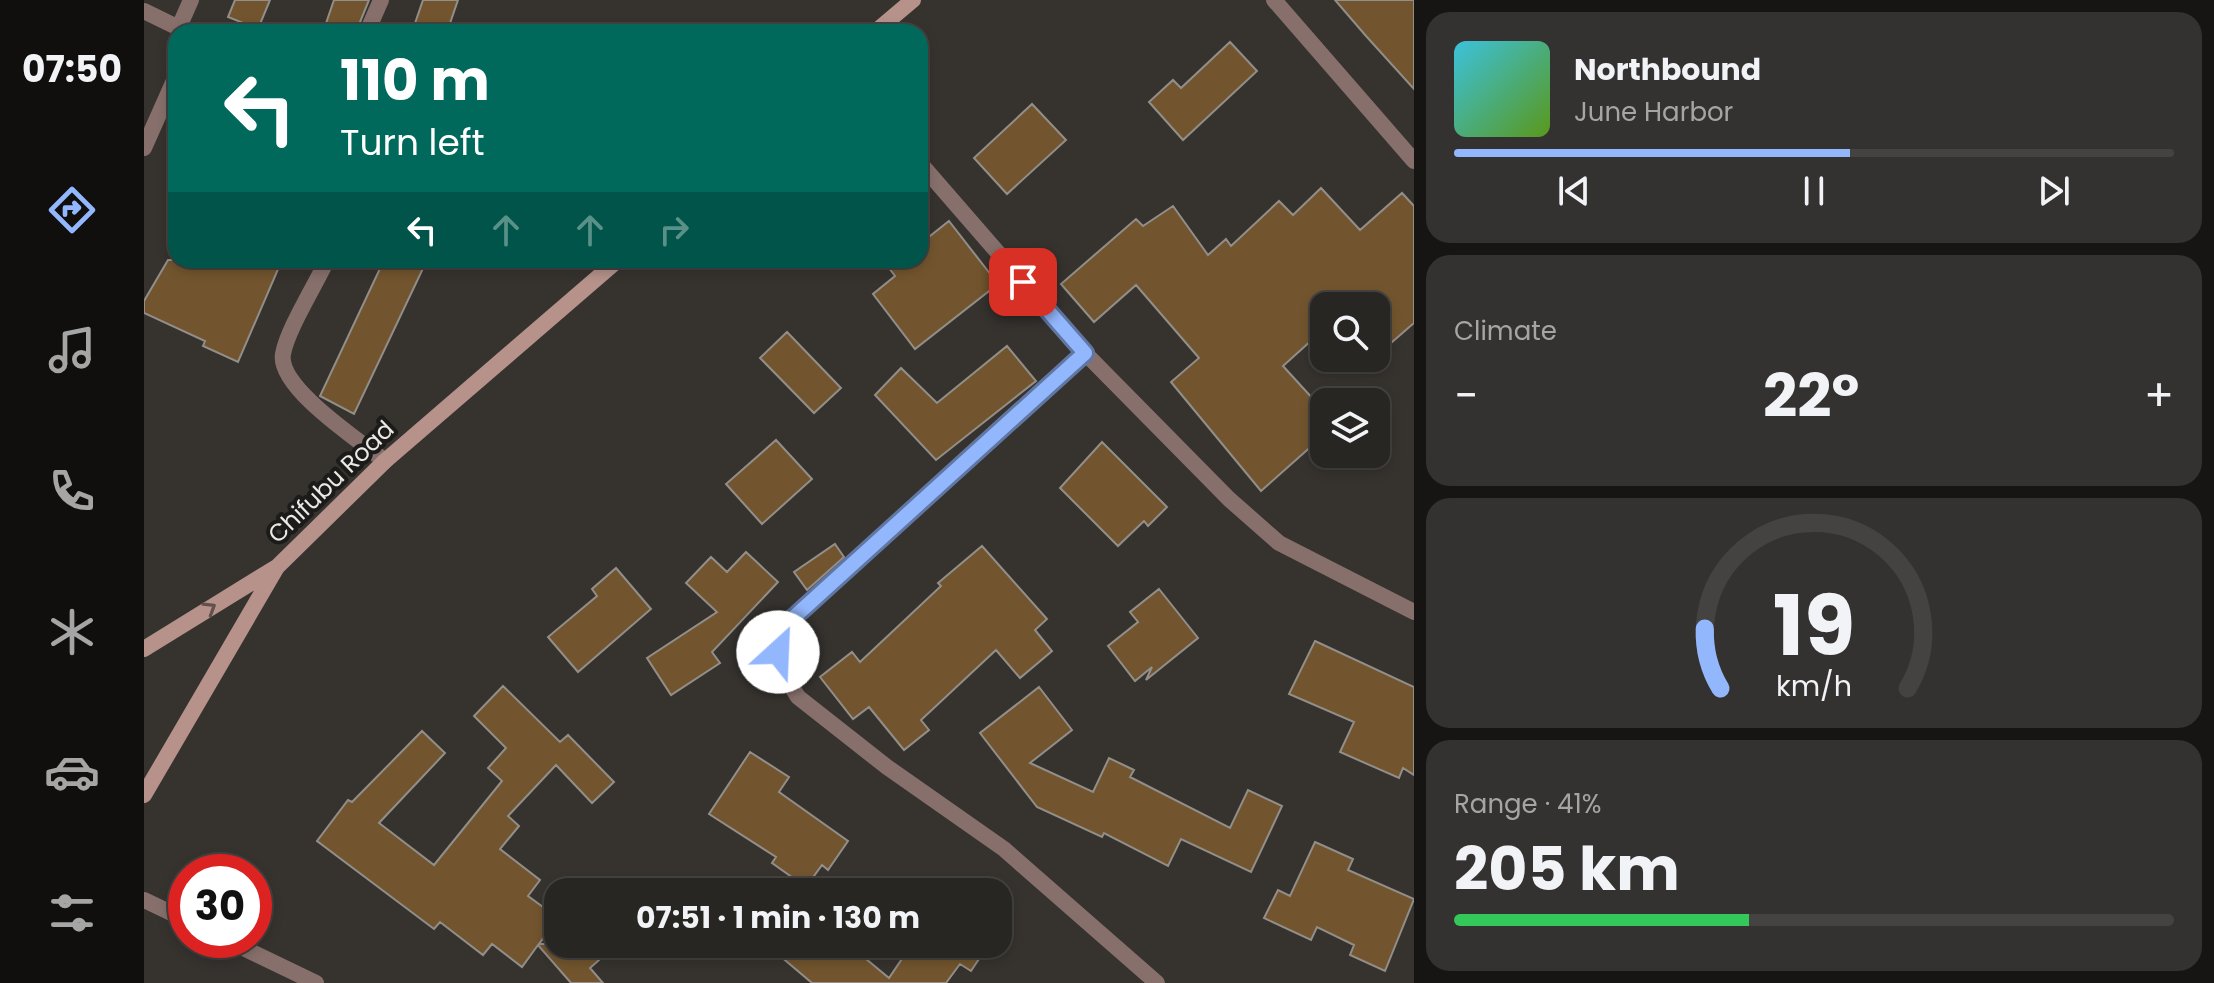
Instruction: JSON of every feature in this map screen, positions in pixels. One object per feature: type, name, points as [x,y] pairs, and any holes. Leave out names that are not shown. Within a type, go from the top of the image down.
[{"type":"main road","points":[[884,24],[913,0]]},
{"type":"main road","name":"Chifubu Road","points":[[144,795],[277,567],[385,461],[609,268]]},
{"type":"main road","points":[[144,649],[277,567]]},
{"type":"street","points":[[185,24],[191,0]]},
{"type":"street","points":[[370,24],[381,0]]},
{"type":"street","points":[[1274,0],[1414,161]]},
{"type":"street","points":[[144,11],[171,24]]},
{"type":"street","points":[[144,148],[168,94]]},
{"type":"street","points":[[928,172],[1085,353],[1229,499],[1279,543],[1414,612]]},
{"type":"street","points":[[323,268],[283,352],[282,370],[295,388],[385,461]]},
{"type":"street","points":[[1085,353],[781,629],[778,652],[783,673],[798,697],[887,767],[1004,849],[1157,983]]},
{"type":"street","points":[[144,901],[168,912]]},
{"type":"street","points":[[264,958],[316,983]]},
{"type":"building","points":[[235,0],[270,0],[260,24],[246,24],[228,17]]},
{"type":"building","points":[[334,0],[369,0],[359,24],[326,24]]},
{"type":"building","points":[[423,0],[458,0],[450,24],[415,24]]},
{"type":"building","points":[[1335,0],[1414,0],[1414,89],[1366,36]]},
{"type":"building","points":[[1230,42],[1257,71],[1183,140],[1149,102],[1173,80],[1181,88]]},
{"type":"building","points":[[1032,104],[1066,140],[1007,194],[974,158]]},
{"type":"building","points":[[1321,188],[1360,230],[1402,193],[1414,206],[1414,323],[1390,344],[1390,292],[1310,292],[1310,342],[1283,366],[1310,396],[1310,447],[1261,491],[1171,382],[1199,358],[1136,285],[1094,322],[1061,284],[1136,219],[1143,226],[1173,206],[1208,255],[1226,239],[1231,246],[1279,201],[1293,215]]},
{"type":"building","points":[[949,221],[998,284],[915,349],[873,294],[895,276],[889,268],[928,268],[928,238]]},
{"type":"building","points":[[168,260],[168,268],[279,268],[238,362],[203,346],[205,341],[144,313],[144,301]]},
{"type":"building","points":[[380,268],[423,268],[354,414],[320,396]]},
{"type":"building","points":[[787,332],[841,388],[814,413],[760,358]]},
{"type":"building","points":[[1007,346],[1036,381],[936,460],[875,395],[901,368],[937,403]]},
{"type":"building","points":[[776,440],[812,479],[762,524],[726,484]]},
{"type":"building","points":[[1102,442],[1167,507],[1148,526],[1144,521],[1118,546],[1060,488]]},
{"type":"building","points":[[835,544],[844,557],[807,590],[794,572]]},
{"type":"building","points":[[982,546],[1047,619],[1035,630],[1052,651],[1020,678],[996,650],[921,720],[929,730],[904,750],[869,707],[853,719],[820,677],[852,652],[860,662],[941,586],[938,583]]},
{"type":"building","points":[[746,552],[778,582],[712,652],[720,663],[671,695],[647,658],[717,612],[686,583],[711,557],[727,572]]},
{"type":"building","points":[[616,568],[651,609],[578,672],[548,637],[597,596],[592,589]]},
{"type":"building","points":[[1159,589],[1198,638],[1146,680],[1152,667],[1135,681],[1108,646],[1138,622],[1130,612]]},
{"type":"building","points":[[1315,641],[1414,687],[1414,775],[1403,768],[1399,778],[1340,752],[1354,722],[1289,694]]},
{"type":"building","points":[[503,686],[560,742],[568,735],[614,782],[592,803],[556,765],[508,816],[519,826],[500,849],[540,880],[528,896],[544,908],[544,937],[539,944],[544,944],[544,952],[538,945],[522,967],[492,944],[483,955],[440,922],[434,929],[317,841],[348,800],[352,802],[422,731],[445,753],[379,823],[434,865],[502,781],[488,768],[506,748],[474,716]]},
{"type":"building","points":[[1039,687],[1072,730],[1030,763],[1093,792],[1109,758],[1134,770],[1130,777],[1230,828],[1248,790],[1282,806],[1251,872],[1181,839],[1168,866],[1104,833],[1102,837],[1037,807],[980,733]]},
{"type":"building","points":[[750,752],[789,777],[779,792],[848,841],[828,870],[822,865],[813,878],[793,878],[772,863],[776,857],[709,814]]},
{"type":"building","points":[[1315,842],[1353,859],[1348,870],[1414,899],[1385,971],[1350,955],[1354,945],[1317,927],[1311,940],[1264,918],[1278,890],[1290,896]]},
{"type":"building","points":[[549,958],[601,958],[590,968],[603,983],[571,983]]},
{"type":"building","points":[[783,958],[865,958],[889,978],[903,958],[980,958],[971,971],[960,964],[946,983],[812,983]]},
{"type":"route","points":[[778,652],[781,629],[1085,353],[1023,282]]}]
